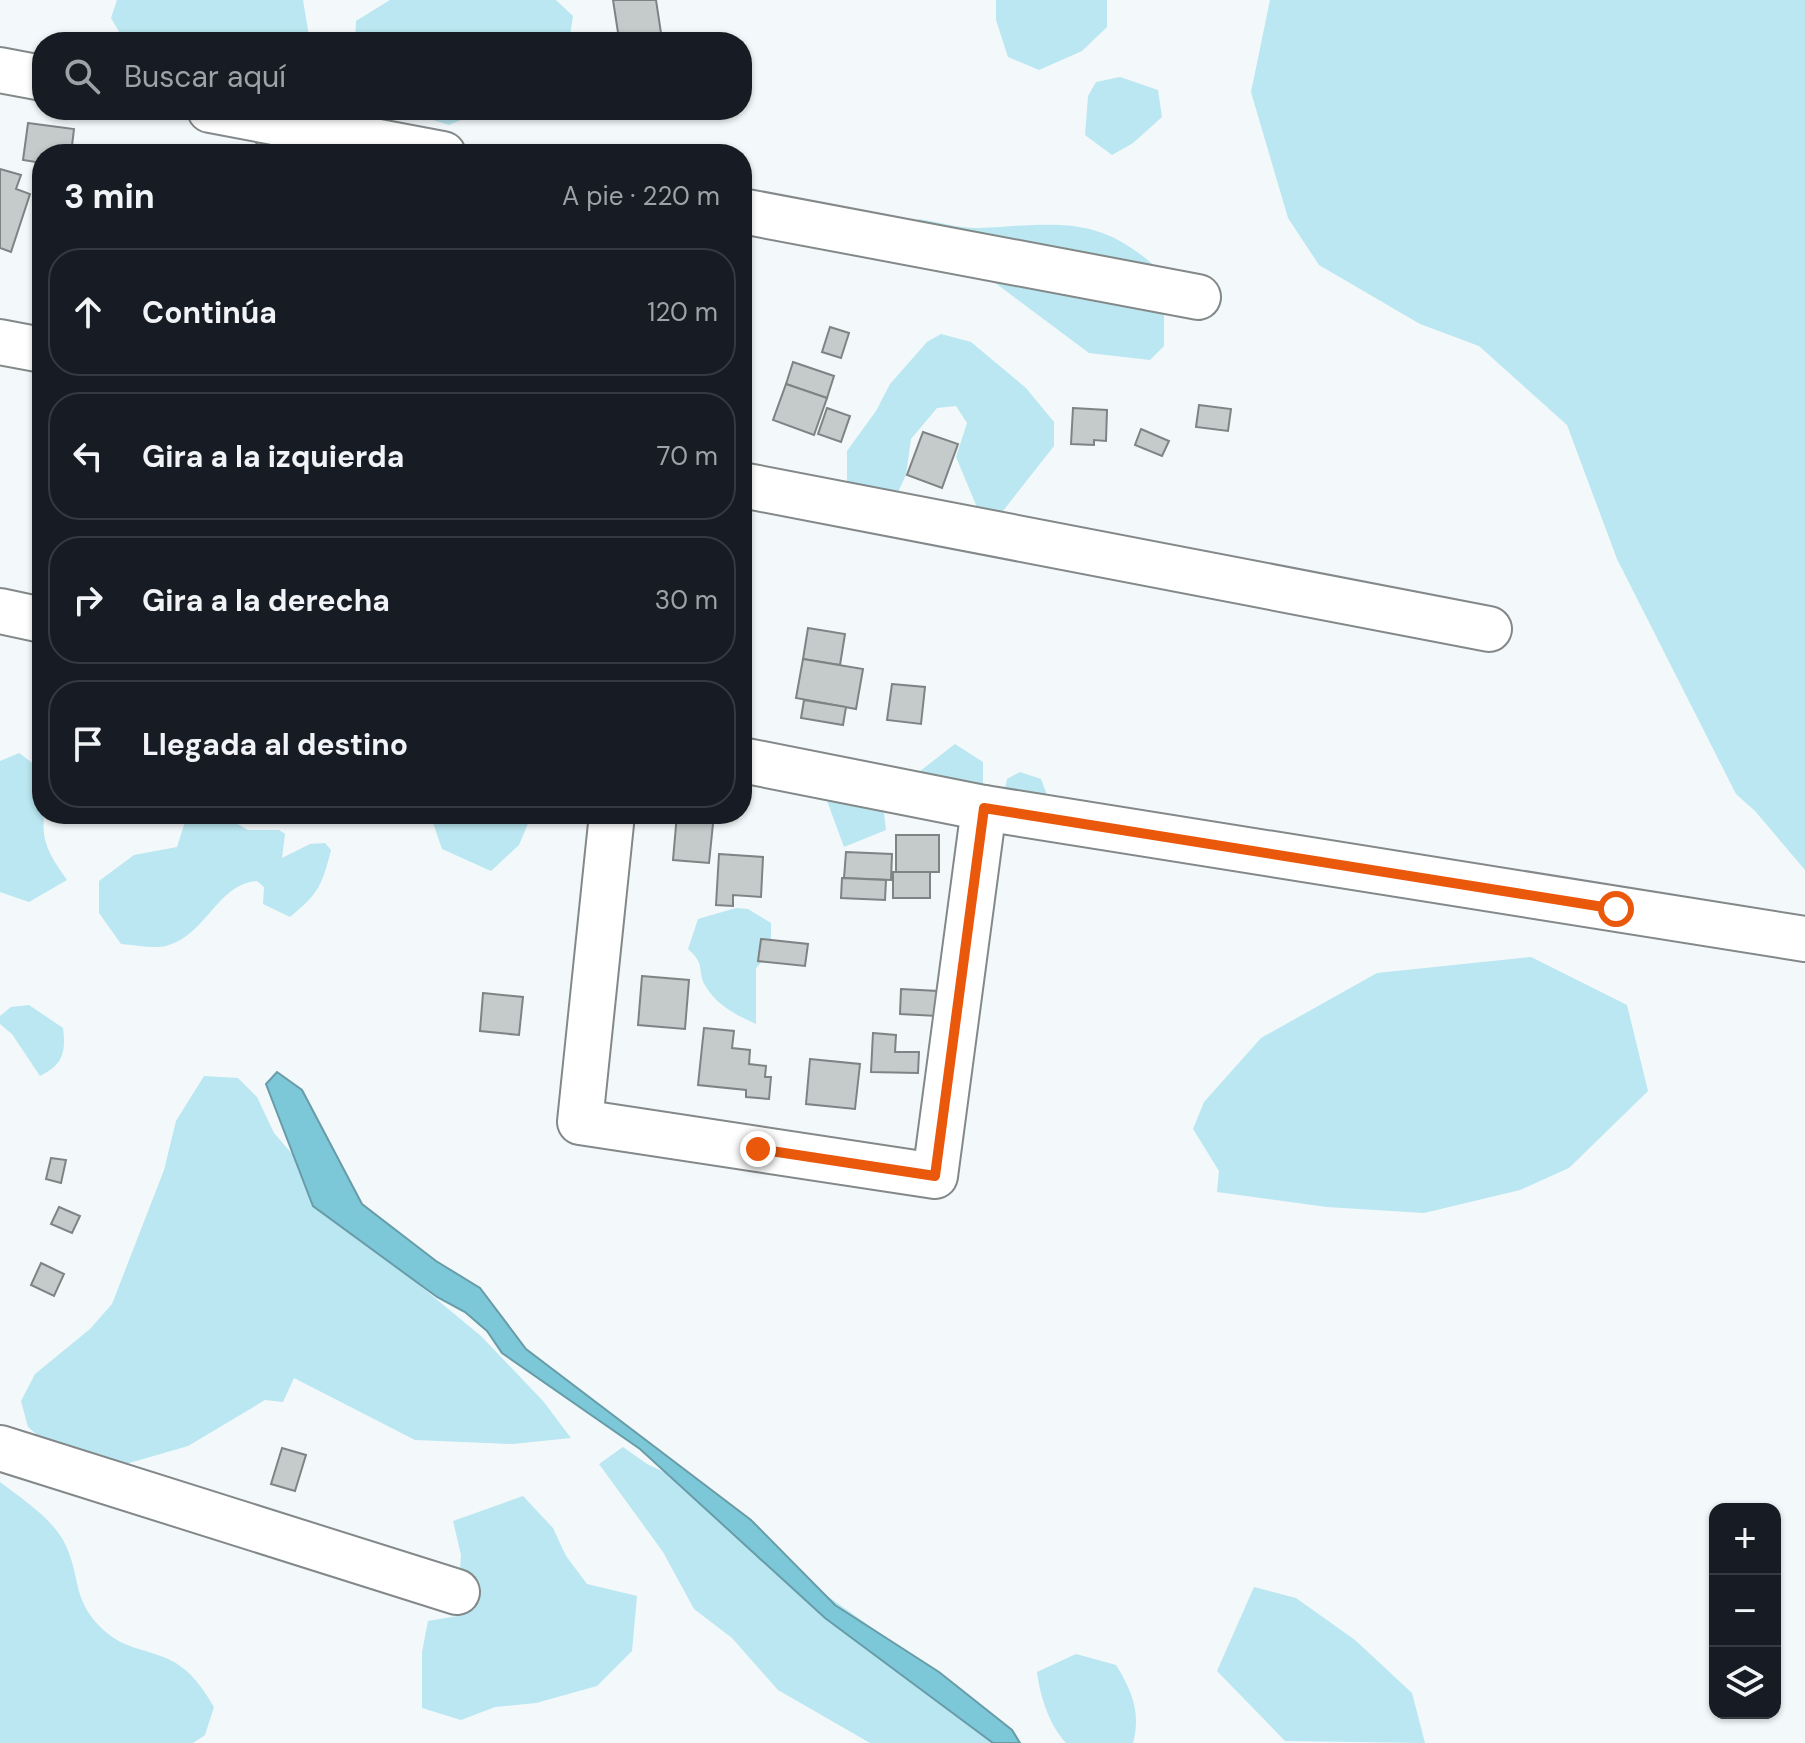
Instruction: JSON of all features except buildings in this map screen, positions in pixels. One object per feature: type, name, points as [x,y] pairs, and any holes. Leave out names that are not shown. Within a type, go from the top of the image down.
[{"type":"street","points":[[0,70],[32,76]]},
{"type":"street","points":[[263,120],[390,144]]},
{"type":"street","points":[[752,213],[1198,297]]},
{"type":"street","points":[[0,342],[32,348]]},
{"type":"street","points":[[752,487],[1489,629]]},
{"type":"street","points":[[0,611],[32,618]]},
{"type":"street","points":[[752,762],[984,808],[1805,939]]},
{"type":"street","points":[[611,824],[580,1122],[935,1176],[984,808]]},
{"type":"street","points":[[0,1448],[457,1592]]},
{"type":"shaded area","points":[[117,0],[303,0],[308,32],[119,32],[111,18]]},
{"type":"shaded area","points":[[390,0],[556,0],[573,16],[571,32],[355,32],[356,21]]},
{"type":"shaded area","points":[[996,0],[1107,0],[1107,27],[1082,51],[1039,70],[1008,57],[996,20]]},
{"type":"shaded area","points":[[1270,0],[1805,0],[1805,870],[1755,811],[1736,794],[1617,559],[1567,425],[1479,346],[1420,324],[1319,265],[1288,218],[1251,92]]},
{"type":"shaded area","points":[[1120,77],[1158,90],[1162,117],[1133,143],[1112,155],[1085,135],[1088,96],[1096,82]]},
{"type":"shaded area","points":[[433,120],[461,120],[449,125]]},
{"type":"shaded area","points":[[919,219],[973,228],[1034,225],[1079,227],[1120,241],[1164,275],[1164,346],[1150,360],[1089,353],[998,285],[902,229]]},
{"type":"shaded area","points":[[941,334],[971,342],[1026,388],[1054,422],[1054,446],[999,516],[981,517],[956,457],[967,423],[956,406],[937,408],[911,439],[906,475],[886,518],[847,485],[847,451],[876,411],[890,384],[927,342]]},
{"type":"shaded area","points":[[955,744],[983,762],[983,797],[915,775]]},
{"type":"shaded area","points":[[19,753],[32,763],[32,824],[44,824],[45,841],[67,880],[29,902],[0,892],[0,761]]},
{"type":"shaded area","points":[[1020,772],[1041,779],[1049,800],[1000,810],[1007,779]]},
{"type":"shaded area","points":[[844,779],[884,813],[886,830],[844,847],[822,787]]},
{"type":"shaded area","points":[[184,824],[238,824],[248,830],[279,830],[285,834],[282,858],[310,844],[325,843],[331,850],[325,872],[313,895],[290,917],[263,904],[264,887],[257,881],[243,884],[232,891],[180,940],[161,947],[121,944],[99,913],[99,881],[134,855],[177,847]]},
{"type":"shaded area","points":[[433,824],[528,824],[519,845],[491,871],[442,849]]},
{"type":"shaded area","points":[[736,908],[748,909],[771,923],[771,951],[756,968],[756,1024],[716,1000],[703,981],[697,960],[688,949],[698,919]]},
{"type":"shaded area","points":[[1531,957],[1627,1005],[1648,1091],[1569,1168],[1520,1190],[1424,1213],[1327,1207],[1217,1192],[1219,1171],[1193,1129],[1204,1102],[1261,1038],[1377,973]]},
{"type":"shaded area","points":[[29,1005],[63,1028],[61,1057],[54,1067],[40,1076],[12,1034],[0,1024],[0,1016],[11,1007]]},
{"type":"shaded area","points":[[277,1072],[302,1090],[362,1204],[436,1261],[480,1288],[526,1349],[751,1520],[835,1605],[939,1672],[1012,1730],[1020,1743],[993,1743],[825,1618],[640,1449],[502,1353],[487,1331],[465,1312],[437,1297],[313,1206],[266,1084]]},
{"type":"shaded area","points":[[204,1076],[238,1078],[257,1097],[274,1133],[318,1184],[395,1265],[481,1336],[543,1401],[571,1438],[513,1444],[415,1440],[294,1378],[283,1402],[265,1400],[188,1446],[112,1468],[60,1455],[28,1427],[21,1401],[35,1374],[90,1329],[112,1304],[164,1170],[176,1121]]},
{"type":"shaded area","points":[[623,1447],[647,1464],[694,1486],[791,1570],[899,1647],[994,1743],[870,1743],[778,1690],[732,1638],[694,1609],[663,1552],[599,1464]]},
{"type":"shaded area","points":[[0,1482],[34,1508],[57,1531],[69,1553],[82,1599],[95,1621],[121,1642],[176,1663],[200,1686],[214,1707],[205,1735],[193,1743],[0,1743]]},
{"type":"shaded area","points":[[523,1496],[553,1528],[566,1556],[587,1584],[637,1596],[632,1651],[597,1686],[536,1703],[495,1707],[461,1720],[422,1708],[422,1652],[428,1621],[457,1616],[461,1555],[453,1521]]},
{"type":"shaded area","points":[[1254,1587],[1296,1598],[1355,1640],[1412,1693],[1425,1743],[1285,1741],[1217,1671]]},
{"type":"shaded area","points":[[1076,1654],[1116,1665],[1134,1702],[1136,1722],[1133,1743],[1066,1743],[1055,1728],[1043,1700],[1037,1672]]},
{"type":"route","points":[[758,1149],[935,1176],[984,808],[1616,909]]}]
